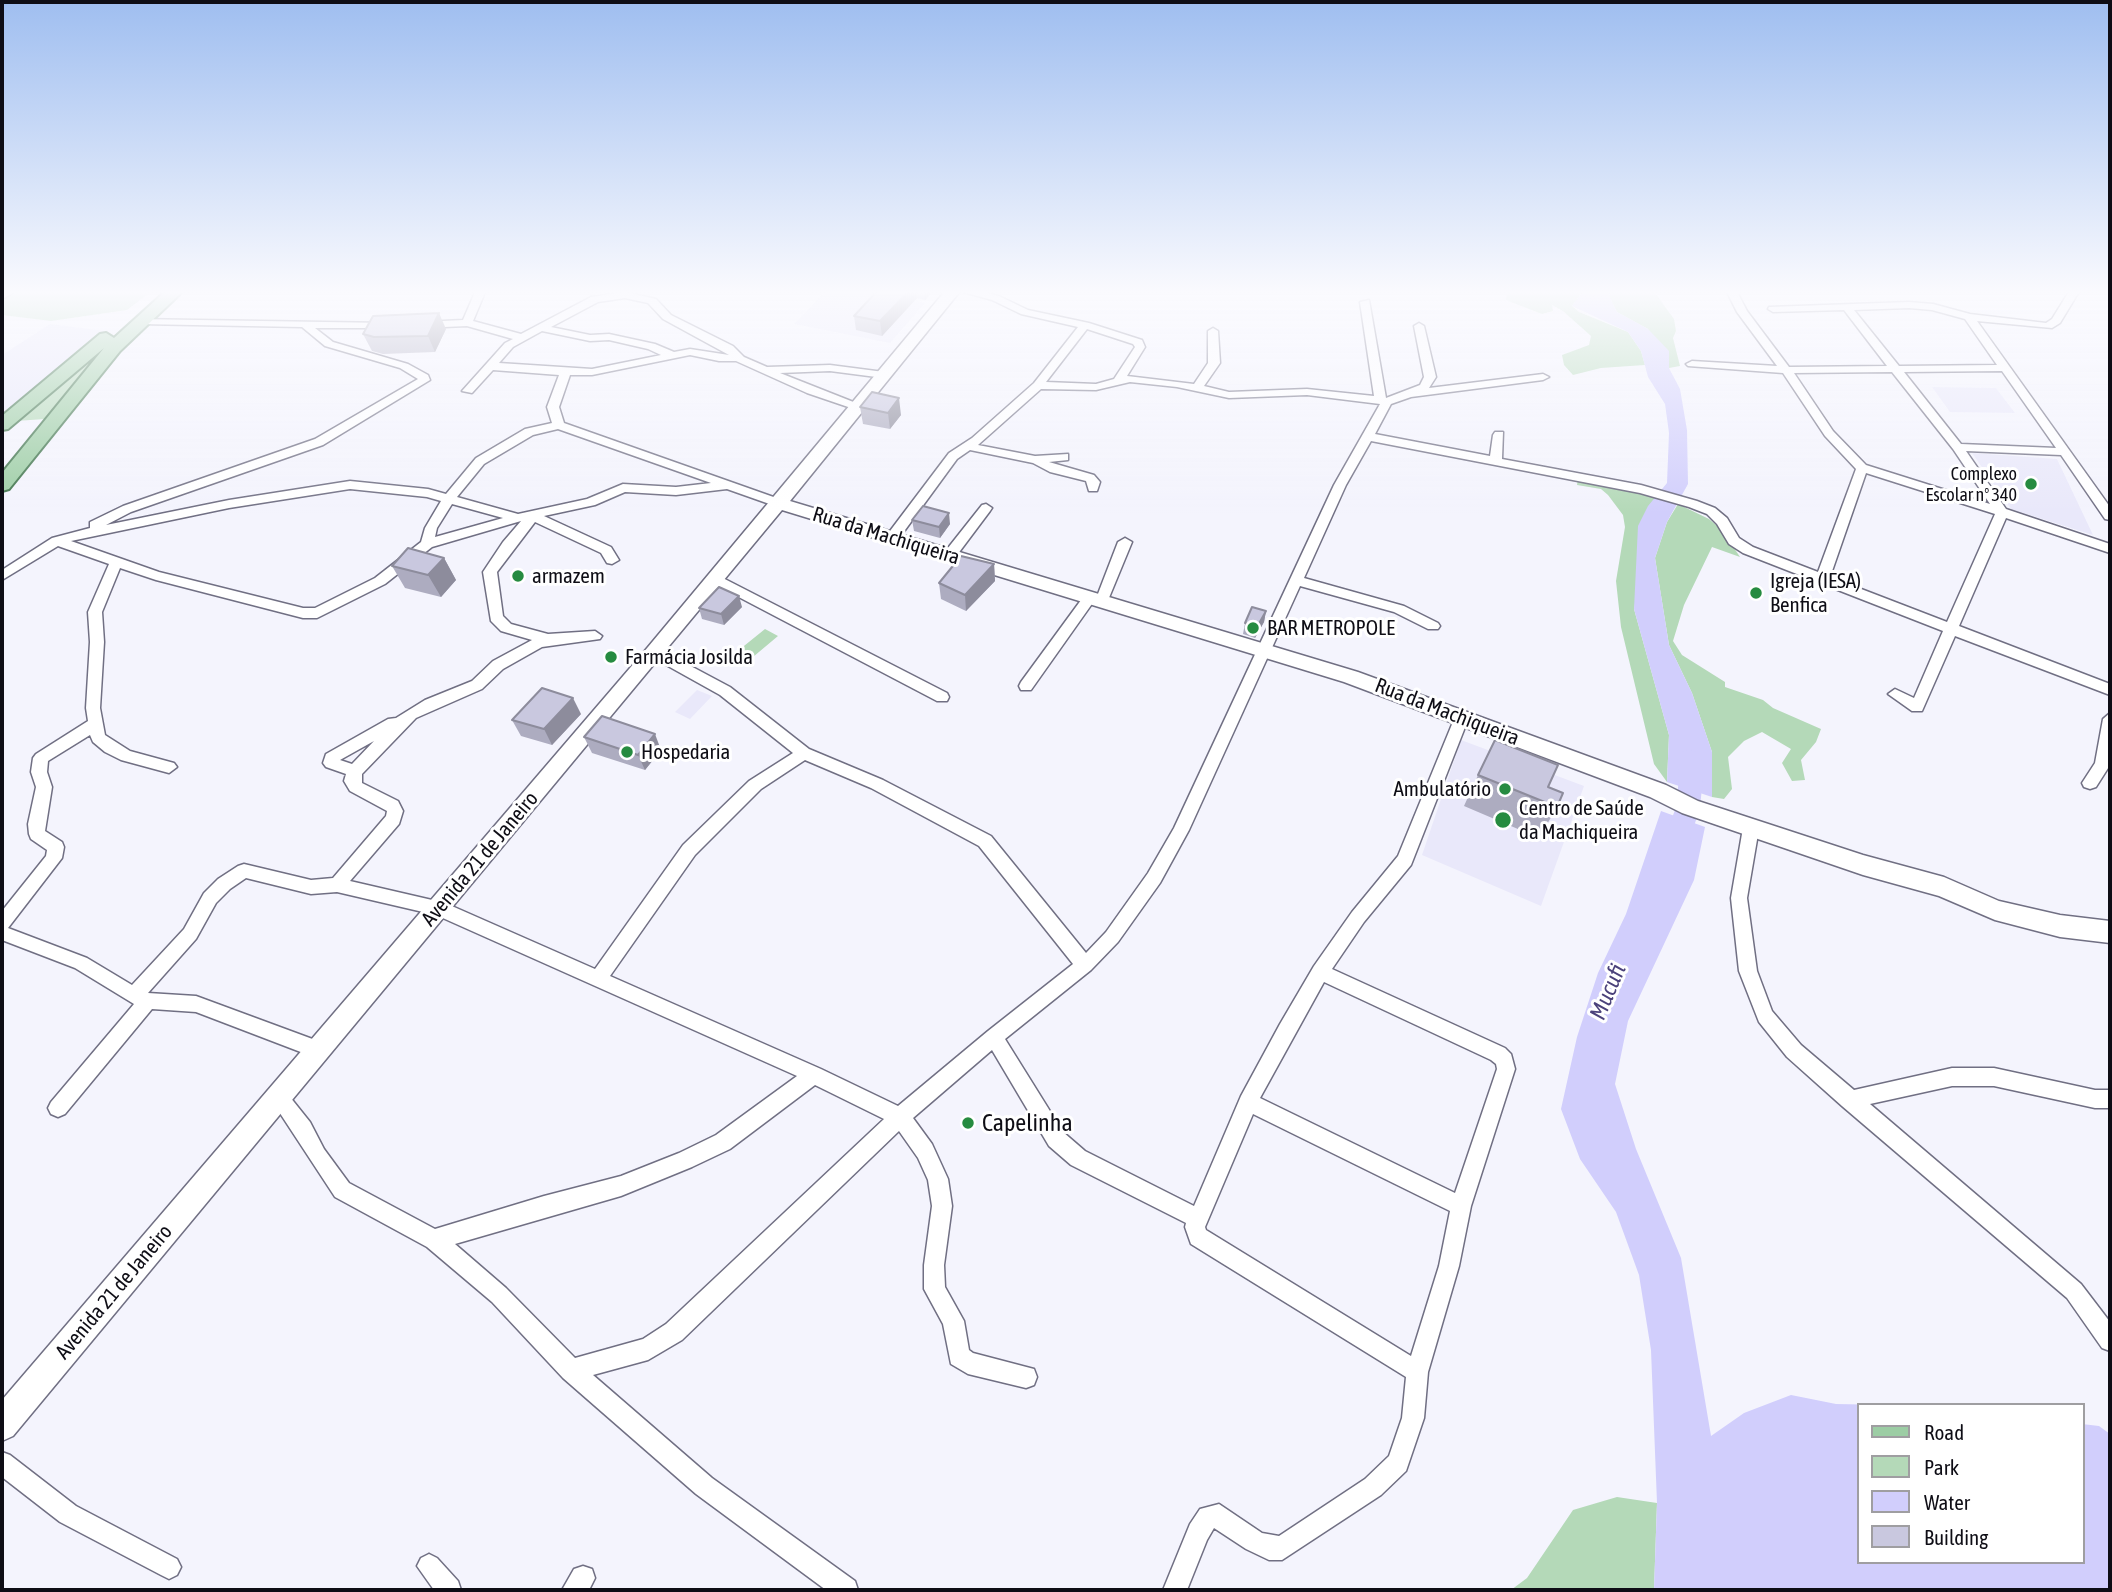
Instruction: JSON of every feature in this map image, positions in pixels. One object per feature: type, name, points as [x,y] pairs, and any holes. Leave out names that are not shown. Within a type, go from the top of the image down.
[{"type":"main road","points":[[2,425],[74,364]]},
{"type":"main road","points":[[2,485],[100,364]]},
{"type":"main road","name":"Avenida 21 de Janeiro","points":[[5,1416],[279,1098],[655,652],[893,364]]},
{"type":"main road","points":[[2,434],[31,427],[36,429],[37,435],[31,449]]},
{"type":"main road","name":"Rua da Machiqueira","points":[[778,503],[1095,601],[1263,648],[1462,717],[1658,791],[1711,815],[1863,865],[1944,887],[1995,910],[2025,919],[2110,932]]},
{"type":"street","points":[[76,535],[127,509],[319,442],[424,380],[424,377],[398,364]]},
{"type":"street","points":[[468,391],[491,366],[592,372],[631,364]]},
{"type":"street","points":[[752,364],[857,407]]},
{"type":"street","points":[[892,538],[953,456],[976,441],[1038,385],[1054,364]]},
{"type":"street","points":[[1118,382],[1129,364]]},
{"type":"street","points":[[1197,389],[1207,378],[1213,364]]},
{"type":"street","points":[[571,1370],[648,1349],[674,1332],[900,1117],[993,1037],[1085,965],[1112,937],[1140,898],[1181,830],[1340,485],[1369,437],[1384,400],[1377,364]]},
{"type":"street","points":[[1409,394],[1424,387],[1430,377],[1429,364]]},
{"type":"street","points":[[1697,364],[1786,370],[2006,368]]},
{"type":"street","points":[[1782,364],[1829,433],[1862,468],[2110,549]]},
{"type":"street","points":[[1889,364],[1956,447],[2002,512]]},
{"type":"street","points":[[2003,364],[2110,516]]},
{"type":"street","points":[[763,370],[830,368],[884,375]]},
{"type":"street","points":[[559,425],[553,407],[566,372]]},
{"type":"street","points":[[1038,385],[1096,387],[1130,379],[1229,395],[1307,392],[1384,400],[1409,394],[1543,377]]},
{"type":"street","points":[[427,544],[431,528],[467,473],[494,451],[529,432],[559,425],[724,486],[778,503]]},
{"type":"street","points":[[1495,462],[1499,435]]},
{"type":"street","points":[[1369,437],[1641,489],[1693,504],[1711,511],[1722,521],[1734,541],[1748,550],[2110,690]]},
{"type":"street","points":[[967,446],[1035,460],[1054,469],[1090,478],[1094,482],[1093,488]]},
{"type":"street","points":[[1956,447],[2065,452]]},
{"type":"street","points":[[1035,460],[1064,457]]},
{"type":"street","points":[[1822,579],[1862,468]]},
{"type":"street","points":[[2,576],[57,541],[76,535],[229,504],[350,485],[386,487],[449,498],[525,517],[606,550],[612,560]]},
{"type":"street","points":[[57,541],[156,576],[303,613],[317,613],[380,581],[427,544],[591,502],[623,488],[676,491],[724,486]]},
{"type":"street","points":[[949,556],[986,508]]},
{"type":"street","points":[[1895,694],[1917,707],[2002,512]]},
{"type":"street","points":[[525,517],[490,572],[496,618],[506,628],[548,639],[595,636]]},
{"type":"street","points":[[1026,686],[1095,601],[1125,542]]},
{"type":"street","points":[[116,563],[95,612],[97,642],[94,724],[98,738],[110,748],[126,756],[169,767]]},
{"type":"street","points":[[715,579],[942,697]]},
{"type":"street","points":[[1295,580],[1399,609],[1433,626]]},
{"type":"street","points":[[355,771],[331,762],[331,758],[411,714],[477,685],[498,665],[548,639]]},
{"type":"street","points":[[655,652],[724,691],[804,753],[877,783],[985,841],[1085,965]]},
{"type":"street","points":[[337,885],[393,819],[395,811],[392,805],[356,787],[352,781],[355,771],[411,714]]},
{"type":"street","points":[[1417,1372],[1198,1237],[1195,1227],[1248,1102],[1320,972],[1358,916],[1405,860],[1462,717]]},
{"type":"street","points":[[2090,783],[2103,764],[2110,719]]},
{"type":"street","points":[[2,923],[54,858],[56,848],[37,834],[36,824],[44,787],[39,772],[41,758],[94,724]]},
{"type":"street","points":[[598,979],[689,850],[755,785],[804,753]]},
{"type":"street","points":[[1751,828],[1739,898],[1748,971],[1765,1016],[1794,1051],[1849,1100],[2074,1291],[2110,1340]]},
{"type":"street","points":[[58,1108],[190,934],[211,898],[224,884],[244,871],[311,887],[337,885],[439,908],[814,1075],[900,1117],[925,1151],[938,1179],[943,1206],[934,1265],[935,1289],[953,1321],[958,1356],[968,1363],[1026,1377]]},
{"type":"street","points":[[2,933],[81,963],[141,998],[196,1004],[319,1050]]},
{"type":"street","points":[[1175,1590],[1198,1532],[1208,1517],[1219,1516],[1254,1541],[1269,1548],[1282,1548],[1373,1487],[1398,1463],[1413,1418],[1417,1372],[1449,1266],[1461,1206],[1506,1069],[1504,1060],[1498,1054],[1320,972]]},
{"type":"street","points":[[993,1037],[1056,1139],[1078,1158],[1197,1218]]},
{"type":"street","points":[[434,1241],[544,1206],[621,1186],[685,1160],[723,1142],[814,1075]]},
{"type":"street","points":[[1849,1100],[1952,1077],[1994,1077],[2095,1099],[2110,1099]]},
{"type":"street","points":[[279,1098],[303,1129],[317,1156],[342,1190],[434,1241],[499,1295],[571,1370],[704,1486],[846,1590]]},
{"type":"street","points":[[1248,1102],[1461,1206]]},
{"type":"street","points":[[2,1463],[68,1514],[169,1567]]},
{"type":"street","points":[[429,1566],[449,1590]]},
{"type":"shaded area","points":[[2,364],[66,364],[2,417]]},
{"type":"shaded area","points":[[1932,387],[1996,388],[2015,413],[1950,412]]},
{"type":"shaded area","name":"Complexo Escolar nº 340","points":[[1972,453],[2057,459],[2093,535],[2011,509]]},
{"type":"shaded area","points":[[697,690],[712,696],[690,719],[675,712]]},
{"type":"shaded area","name":"Centro de Saúde da Machiqueira","points":[[1461,740],[1584,786],[1541,906],[1422,855]]},
{"type":"green space","points":[[86,364],[91,364],[45,419],[16,421]]},
{"type":"green space","points":[[1667,364],[1680,364],[1680,366],[1669,368]]},
{"type":"green space","points":[[1564,365],[1645,365],[1601,368],[1573,375]]},
{"type":"green space","points":[[1578,478],[1657,493],[1634,609],[1669,735],[1667,782],[1654,764],[1621,627],[1616,581],[1625,527],[1623,515],[1601,489],[1577,485]]},
{"type":"green space","points":[[1678,504],[1709,519],[1722,530],[1740,557],[1712,547],[1684,605],[1673,641],[1682,655],[1725,682],[1725,687],[1763,700],[1773,708],[1821,729],[1816,742],[1801,760],[1805,780],[1792,781],[1782,763],[1791,749],[1762,732],[1744,741],[1728,757],[1732,789],[1724,799],[1712,797],[1712,752],[1692,693],[1669,645],[1655,558],[1667,522]]},
{"type":"green space","points":[[765,629],[778,636],[753,657],[739,650]]},
{"type":"green space","points":[[1617,1497],[1657,1503],[1654,1590],[1511,1590],[1527,1578],[1573,1510]]},
{"type":"water","points":[[1645,364],[1669,364],[1680,389],[1687,430],[1688,484],[1667,522],[1655,558],[1669,645],[1692,693],[1712,752],[1712,797],[1667,782],[1669,735],[1634,609],[1638,526],[1648,506],[1667,483],[1669,433],[1665,404],[1648,377]]},
{"type":"water","points":[[1661,811],[1705,827],[1694,880],[1628,1021],[1615,1084],[1636,1149],[1681,1258],[1711,1436],[1744,1413],[1791,1395],[1836,1404],[1856,1404],[1856,1564],[2084,1564],[2084,1424],[2099,1426],[2110,1434],[2110,1590],[1654,1590],[1657,1503],[1651,1350],[1639,1275],[1616,1212],[1580,1159],[1561,1109],[1577,1037],[1598,973],[1626,914]]},
{"type":"building","points":[[872,392],[899,398],[888,413],[860,407]]},
{"type":"building","points":[[923,506],[949,513],[939,527],[912,520]]},
{"type":"building","points":[[408,548],[444,558],[428,575],[392,566]]},
{"type":"building","points":[[961,556],[994,564],[965,595],[939,583]]},
{"type":"building","points":[[719,587],[739,596],[721,614],[699,608]]},
{"type":"building","points":[[1252,607],[1266,611],[1257,627],[1245,623]]},
{"type":"building","points":[[542,688],[573,698],[544,729],[512,720]]},
{"type":"building","points":[[602,716],[655,734],[638,755],[584,737]]},
{"type":"building","points":[[1495,740],[1558,765],[1548,787],[1563,793],[1557,807],[1478,775]]},
{"type":"waterway","name":"Mucufi","points":[[1673,852],[1688,807],[1691,778],[1689,758]]},
{"type":"place","name":"Complexo Escolar nº 340","points":[[2031,484]]},
{"type":"place","name":"armazem","points":[[518,576]]},
{"type":"place","name":"Igreja (IESA) Benfica","points":[[1756,593]]},
{"type":"place","name":"BAR METROPOLE","points":[[1253,628]]},
{"type":"place","name":"Farmácia Josilda","points":[[611,657]]},
{"type":"place","name":"Hospedaria","points":[[627,752]]},
{"type":"place","name":"Ambulatório","points":[[1505,789]]},
{"type":"place","name":"Centro de Saúde da Machiqueira","points":[[1503,820]]},
{"type":"place","name":"Capelinha","points":[[968,1123]]}]
